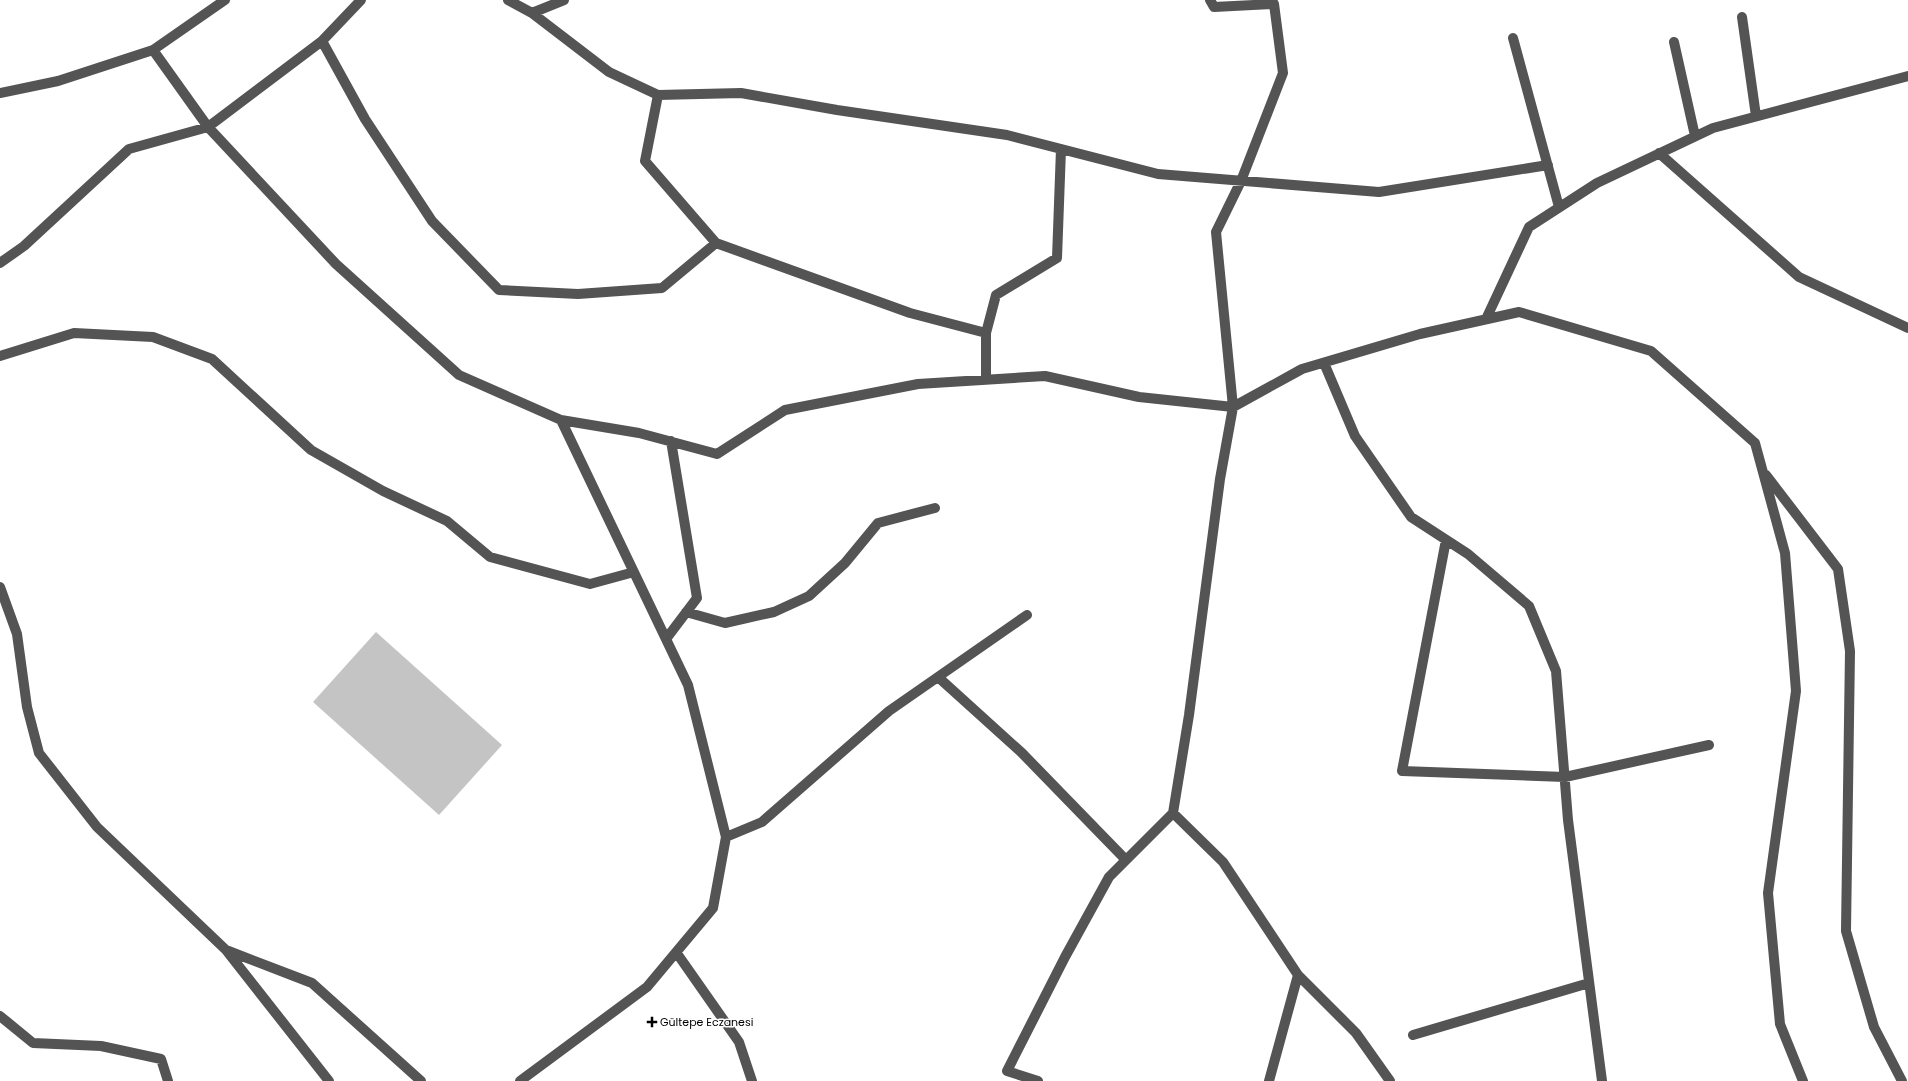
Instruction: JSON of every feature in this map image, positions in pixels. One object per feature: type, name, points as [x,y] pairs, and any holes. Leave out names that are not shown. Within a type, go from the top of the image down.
[{"type":"street","points":[[0,92],[58,81],[153,50],[226,0]]},
{"type":"street","points":[[0,263],[24,246],[129,149],[208,127],[322,41],[361,0]]},
{"type":"street","points":[[508,0],[532,13],[609,72],[658,95],[741,93],[837,110],[1007,135],[1158,174],[1379,192],[1548,165]]},
{"type":"street","points":[[532,13],[564,0]]},
{"type":"street","points":[[1038,1081],[1007,1071],[1065,957],[1109,877],[1173,813],[1190,707],[1220,479],[1233,407],[1216,232],[1241,181],[1283,72],[1274,4],[1214,6],[1210,0]]},
{"type":"street","points":[[1742,17],[1756,116]]},
{"type":"street","points":[[1513,38],[1559,208]]},
{"type":"street","points":[[322,41],[365,119],[432,221],[499,290],[578,294],[662,288],[716,243]]},
{"type":"street","points":[[1674,42],[1695,136]]},
{"type":"street","points":[[153,50],[208,127],[336,264],[459,375],[561,420],[639,433],[717,454],[785,410],[918,384],[1045,376],[1139,397],[1233,407],[1302,370],[1420,334],[1518,312],[1651,351],[1755,443],[1785,553],[1796,691],[1768,893],[1780,1024],[1803,1081]]},
{"type":"street","points":[[1486,319],[1529,227],[1597,183],[1713,128],[1908,76]]},
{"type":"street","points":[[658,95],[645,161],[716,243],[910,314],[986,333]]},
{"type":"street","points":[[986,379],[986,333],[996,295],[1057,258],[1061,149]]},
{"type":"street","points":[[1659,154],[1799,277],[1908,330]]},
{"type":"street","points":[[0,356],[74,333],[153,337],[212,359],[311,450],[383,492],[447,521],[490,557],[590,584],[634,572]]},
{"type":"street","points":[[1324,363],[1355,436],[1411,517],[1468,554],[1529,606],[1556,671],[1568,820],[1602,1081]]},
{"type":"street","points":[[520,1081],[647,987],[713,908],[726,836],[688,685],[561,420]]},
{"type":"street","points":[[666,640],[697,598],[671,441]]},
{"type":"street","points":[[1763,472],[1838,569],[1850,650],[1846,931],[1874,1027],[1902,1081]]},
{"type":"street","points":[[686,612],[725,623],[774,612],[809,596],[845,563],[878,523],[935,508]]},
{"type":"street","points":[[1446,540],[1402,771],[1565,777],[1709,745]]},
{"type":"street","points":[[0,587],[17,634],[27,707],[39,753],[97,827],[226,950],[329,1081]]},
{"type":"street","points":[[726,836],[762,822],[889,711],[1027,615]]},
{"type":"street","points":[[938,677],[1022,753],[1126,860]]},
{"type":"street","points":[[1173,813],[1223,862],[1298,975],[1356,1033],[1390,1081]]},
{"type":"street","points":[[226,950],[312,983],[421,1081]]},
{"type":"street","points":[[676,952],[739,1042],[752,1081]]},
{"type":"street","points":[[1269,1081],[1298,975]]},
{"type":"street","points":[[1413,1035],[1589,983]]},
{"type":"street","points":[[0,1016],[33,1043],[101,1046],[161,1058],[168,1081]]},
{"type":"building","points":[[376,632],[502,745],[439,815],[313,702]]},
{"type":"place","name":"Gültepe Eczanesi","points":[[652,1022]]}]
